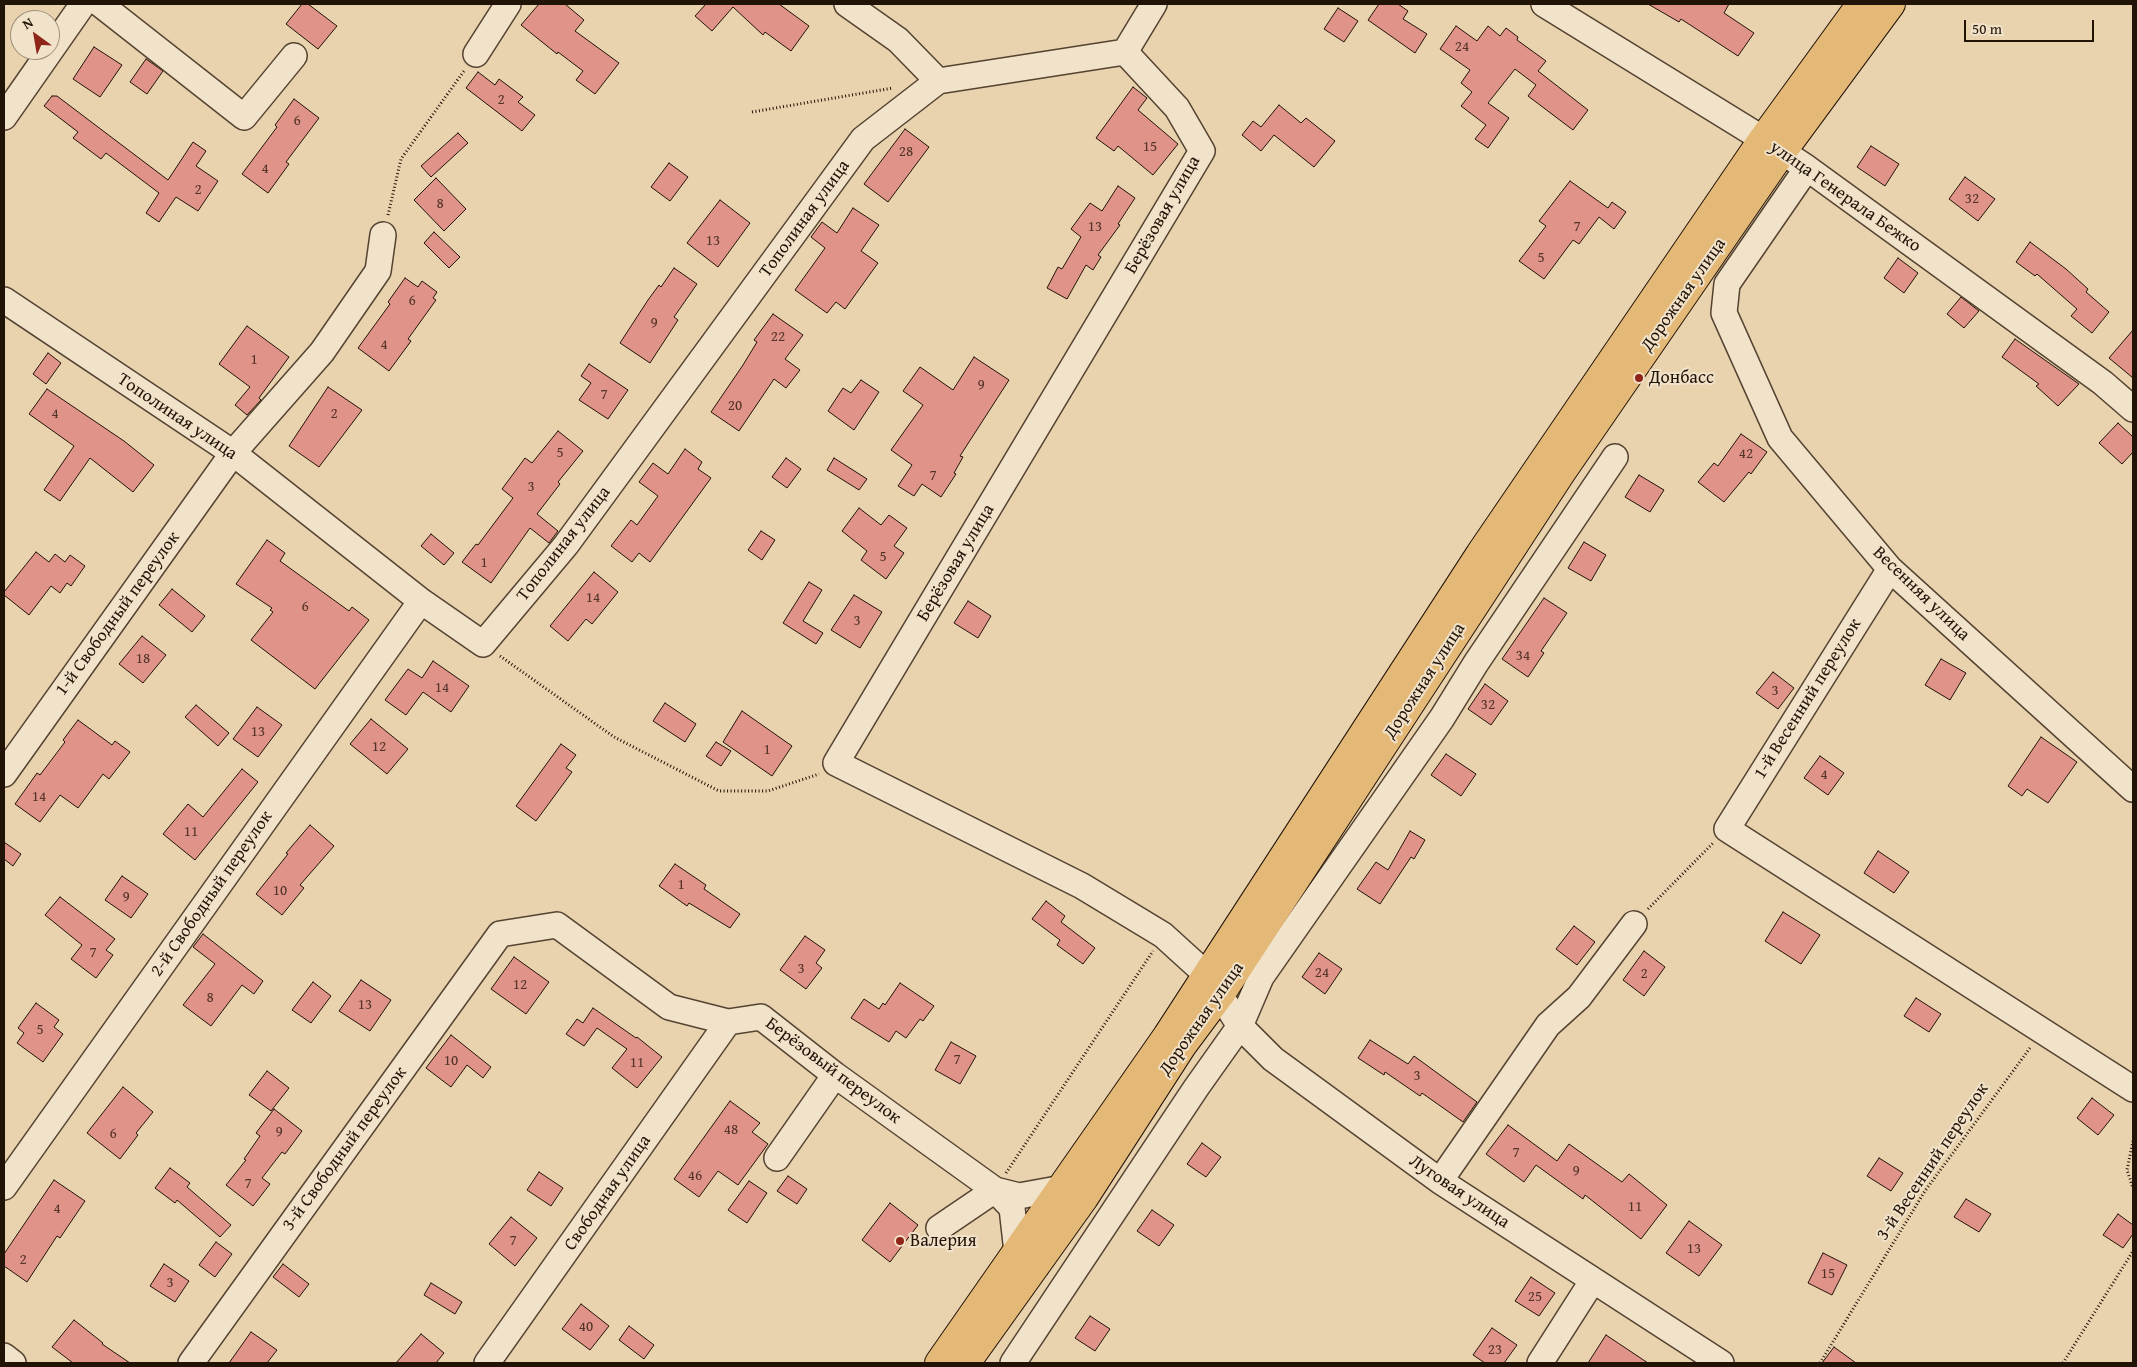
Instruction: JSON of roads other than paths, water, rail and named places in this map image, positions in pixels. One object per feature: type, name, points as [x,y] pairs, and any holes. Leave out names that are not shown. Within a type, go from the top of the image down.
[{"type":"main road","name":"Дорожная улица","points":[[939,1363],[1063,1188],[1214,985],[1556,481],[1773,145],[1861,4]]},
{"type":"main road","name":"Дорожная улица","points":[[1773,145],[1890,4]]},
{"type":"main road","name":"Дорожная улица","points":[[966,1363],[1084,1198],[1182,1046],[1214,985]]},
{"type":"street","points":[[4,117],[83,4]]},
{"type":"street","points":[[100,4],[244,117],[294,56]]},
{"type":"street","points":[[476,54],[508,4]]},
{"type":"street","points":[[847,4],[898,40],[938,81],[1125,52],[1154,4]]},
{"type":"street","name":"улица Генерала Бежко","points":[[1544,4],[1773,145],[1807,168],[2104,382],[2133,409]]},
{"type":"street","name":"Берёзовая улица","points":[[1125,52],[1177,108],[1202,151],[836,763],[1082,886],[1163,935],[1214,985]]},
{"type":"street","name":"Тополиная улица","points":[[4,300],[233,453],[421,601],[483,644],[566,545],[863,139],[938,81]]},
{"type":"street","name":"Весенняя улица","points":[[1807,168],[1727,284],[1724,312],[1780,438],[1890,569],[2133,790]]},
{"type":"street","name":"1-й Свободный переулок","points":[[4,774],[233,453],[328,344],[378,271],[384,235]]},
{"type":"street","name":"Дорожная улица","points":[[1013,1363],[1196,1088],[1240,1026],[1261,977],[1442,718],[1476,663],[1615,457]]},
{"type":"street","name":"1-й Весенний переулок","points":[[1890,569],[1726,829],[2133,1089]]},
{"type":"street","name":"2-й Свободный переулок","points":[[4,1187],[421,601]]},
{"type":"street","points":[[1440,1181],[1548,1025],[1579,997],[1634,924]]},
{"type":"street","name":"Берёзовый переулок","points":[[500,934],[557,925],[669,1008],[728,1022],[761,1016],[835,1075],[995,1190],[1012,1208],[1017,1252]]},
{"type":"street","name":"3-й Свободный переулок","points":[[191,1363],[500,934]]},
{"type":"street","name":"Луговая улица","points":[[1214,985],[1240,1026],[1273,1059],[1440,1181],[1721,1363]]},
{"type":"street","name":"Свободная улица","points":[[487,1363],[728,1022]]},
{"type":"street","points":[[777,1158],[835,1075]]},
{"type":"street","name":"Берёзовый переулок","points":[[995,1190],[1018,1196],[1063,1188]]},
{"type":"street","points":[[939,1228],[995,1190]]},
{"type":"street","points":[[1540,1363],[1593,1280]]},
{"type":"street","points":[[4,1356],[13,1363]]},
{"type":"place","name":"Донбасс","points":[[1639,378]]},
{"type":"place","name":"Валерия","points":[[900,1241]]}]
